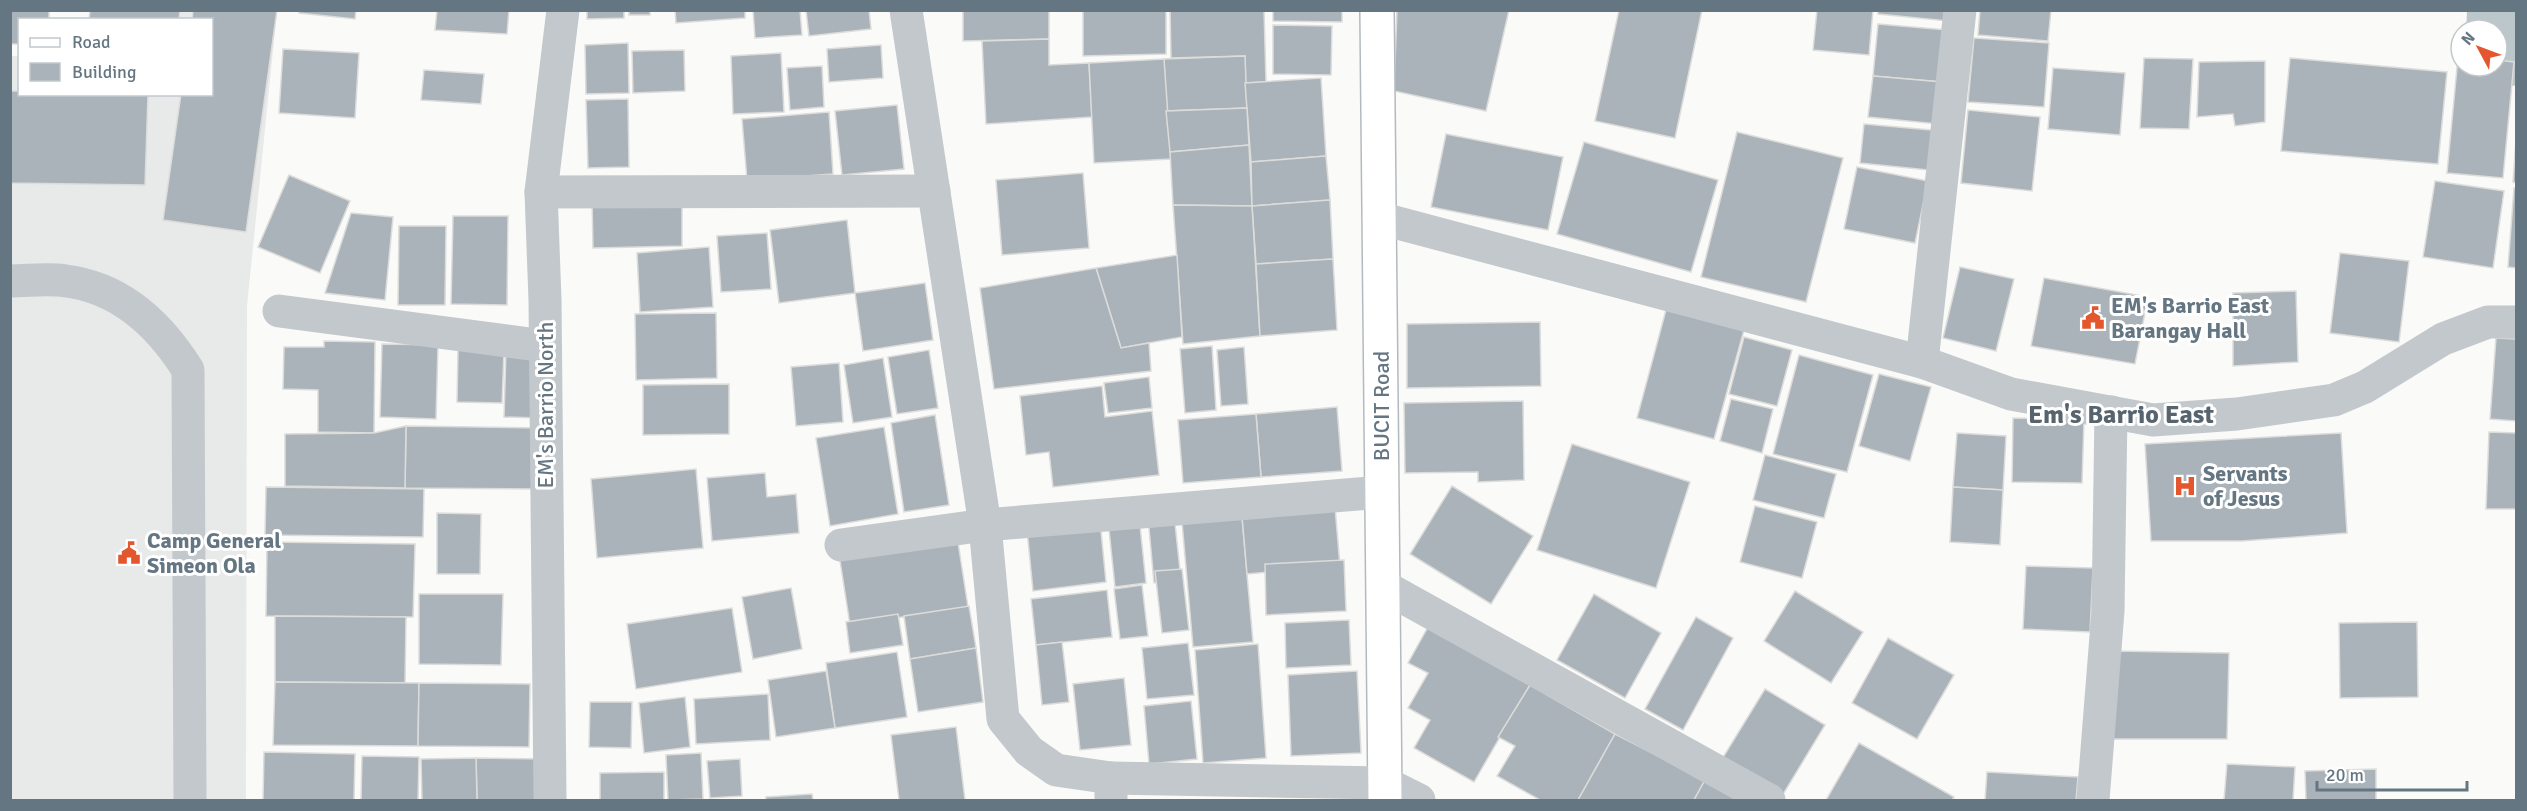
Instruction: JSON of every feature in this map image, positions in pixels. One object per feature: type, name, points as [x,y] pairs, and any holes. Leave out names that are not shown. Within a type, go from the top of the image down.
[{"type":"street","name":"EM's Barrio North","points":[[550,801],[541,192],[563,10]]},
{"type":"street","points":[[906,10],[985,525],[1003,718],[1029,751],[1056,770],[1111,789],[1385,792],[1419,801]]},
{"type":"street","name":"BUCIT Road","points":[[1377,10],[1385,792]]},
{"type":"street","points":[[1922,362],[1960,10]]},
{"type":"street","points":[[541,192],[934,192]]},
{"type":"street","points":[[1379,218],[1922,362],[2011,394],[2153,420],[2237,414],[2334,400],[2365,387],[2443,339],[2488,322],[2517,322]]},
{"type":"street","points":[[10,281],[67,280],[116,296],[148,319],[171,342],[188,370],[190,801]]},
{"type":"street","points":[[279,311],[545,346]]},
{"type":"street","points":[[2093,801],[2108,611],[2111,412]]},
{"type":"street","points":[[841,545],[985,525],[1382,492]]},
{"type":"street","points":[[1383,586],[1769,801]]},
{"type":"shaded area","name":"Camp General Simeon Ola","points":[[169,11],[277,11],[247,306],[246,800],[11,800],[10,56],[18,56],[18,96],[213,96],[213,18],[152,18]]},
{"type":"building","points":[[10,10],[49,10],[49,18],[18,18],[18,44],[10,44]]},
{"type":"building","points":[[90,10],[180,10],[179,18],[89,18]]},
{"type":"building","points":[[193,10],[277,10],[246,232],[163,220],[181,96],[213,96],[213,18],[192,18]]},
{"type":"building","points":[[299,10],[356,10],[355,19],[299,13]]},
{"type":"building","points":[[437,10],[509,10],[507,34],[435,30]]},
{"type":"building","points":[[587,10],[624,10],[624,18],[587,19]]},
{"type":"building","points":[[629,10],[650,10],[650,15],[629,15]]},
{"type":"building","points":[[675,10],[745,10],[745,18],[676,23]]},
{"type":"building","points":[[753,10],[800,10],[802,35],[755,38]]},
{"type":"building","points":[[806,10],[869,10],[871,29],[809,36]]},
{"type":"building","points":[[963,10],[1049,10],[1049,39],[963,41]]},
{"type":"building","points":[[1083,10],[1166,10],[1166,54],[1083,56]]},
{"type":"building","points":[[1170,10],[1264,10],[1266,82],[1245,83],[1245,56],[1171,58]]},
{"type":"building","points":[[1273,10],[1342,10],[1342,22],[1273,21]]},
{"type":"building","points":[[1397,10],[1509,10],[1486,111],[1394,91]]},
{"type":"building","points":[[1619,10],[1702,10],[1675,138],[1595,121]]},
{"type":"building","points":[[1817,10],[1873,10],[1869,55],[1813,50]]},
{"type":"building","points":[[1878,10],[1949,10],[1948,21],[1878,14]]},
{"type":"building","points":[[1980,10],[2051,10],[2048,41],[1978,35]]},
{"type":"building","points":[[1878,24],[1947,30],[1942,82],[1873,76]]},
{"type":"building","points":[[1273,25],[1332,26],[1331,75],[1273,74]]},
{"type":"building","points":[[1974,38],[2049,43],[2044,107],[1968,102]]},
{"type":"building","points":[[1049,39],[1049,65],[1089,63],[1092,117],[986,124],[982,41]]},
{"type":"building","points":[[628,43],[629,93],[586,94],[585,45]]},
{"type":"building","points":[[881,45],[883,78],[829,82],[827,49]]},
{"type":"building","points":[[283,49],[359,53],[355,118],[279,113]]},
{"type":"building","points":[[684,50],[685,91],[633,93],[632,51]]},
{"type":"building","points":[[781,53],[784,112],[733,114],[731,56]]},
{"type":"building","points":[[1245,56],[1247,108],[1166,111],[1164,59]]},
{"type":"building","points":[[2144,58],[2193,59],[2189,129],[2140,128]]},
{"type":"building","points":[[2290,58],[2447,72],[2438,164],[2281,151]]},
{"type":"building","points":[[1164,59],[1171,159],[1094,163],[1089,63]]},
{"type":"building","points":[[2265,61],[2265,122],[2235,126],[2233,114],[2197,117],[2199,62]]},
{"type":"building","points":[[2509,61],[2514,62],[2503,178],[2447,173],[2456,78],[2509,78]]},
{"type":"building","points":[[822,66],[824,107],[790,110],[787,68]]},
{"type":"building","points":[[2053,68],[2125,73],[2120,135],[2048,129]]},
{"type":"building","points":[[424,70],[484,74],[481,104],[421,100]]},
{"type":"building","points":[[1873,76],[1942,82],[1938,124],[1868,117]]},
{"type":"building","points":[[1321,78],[1326,156],[1251,162],[1245,83]]},
{"type":"building","points":[[10,91],[18,91],[18,96],[148,96],[145,185],[10,183]]},
{"type":"building","points":[[628,99],[629,167],[588,168],[586,100]]},
{"type":"building","points":[[897,105],[904,169],[842,175],[835,111]]},
{"type":"building","points":[[1247,108],[1249,145],[1170,152],[1166,111]]},
{"type":"building","points":[[1968,110],[2040,117],[2032,191],[1961,183]]},
{"type":"building","points":[[829,112],[833,174],[747,180],[742,119]]},
{"type":"building","points":[[1864,124],[1942,131],[1938,171],[1860,163]]},
{"type":"building","points":[[1737,132],[1843,158],[1806,302],[1701,277]]},
{"type":"building","points":[[1446,134],[1563,157],[1548,230],[1431,207]]},
{"type":"building","points":[[2516,139],[2516,183],[2513,182]]},
{"type":"building","points":[[1584,142],[1718,180],[1691,272],[1557,234]]},
{"type":"building","points":[[1249,145],[1252,206],[1173,205],[1170,152]]},
{"type":"building","points":[[1326,156],[1330,200],[1252,206],[1251,162]]},
{"type":"building","points":[[1857,167],[1928,181],[1915,243],[1844,229]]},
{"type":"building","points":[[1083,173],[1089,248],[1002,255],[996,180]]},
{"type":"building","points":[[289,175],[350,201],[320,273],[258,247]]},
{"type":"building","points":[[2435,181],[2504,191],[2493,268],[2423,257]]},
{"type":"building","points":[[2514,188],[2516,188],[2516,268],[2508,267]]},
{"type":"building","points":[[682,196],[682,246],[593,248],[592,199]]},
{"type":"building","points":[[1330,200],[1333,259],[1256,264],[1252,206]]},
{"type":"building","points":[[1173,205],[1252,206],[1260,336],[1183,344]]},
{"type":"building","points":[[351,213],[393,217],[385,300],[325,293]]},
{"type":"building","points":[[453,216],[508,216],[507,305],[451,304]]},
{"type":"building","points":[[847,220],[855,293],[779,303],[770,230]]},
{"type":"building","points":[[399,226],[446,226],[445,305],[398,305]]},
{"type":"building","points":[[767,233],[771,289],[721,292],[717,236]]},
{"type":"building","points":[[709,247],[713,307],[640,312],[637,253]]},
{"type":"building","points":[[2340,253],[2409,261],[2399,342],[2330,333]]},
{"type":"building","points":[[1177,255],[1182,337],[1121,348],[1096,268]]},
{"type":"building","points":[[1333,259],[1337,330],[1260,336],[1256,264]]},
{"type":"building","points":[[1960,267],[2014,279],[1996,351],[1943,338]]},
{"type":"building","points":[[1096,268],[1121,348],[1149,343],[1151,371],[994,389],[980,288]]},
{"type":"building","points":[[2044,278],[2148,297],[2135,364],[2031,346]]},
{"type":"building","points":[[925,283],[933,340],[863,351],[855,293]]},
{"type":"building","points":[[2296,291],[2298,362],[2233,366],[2233,293]]},
{"type":"building","points":[[1666,310],[1744,330],[1714,439],[1637,418]]},
{"type":"building","points":[[716,313],[717,378],[636,380],[635,314]]},
{"type":"building","points":[[1540,322],[1541,386],[1407,388],[1407,324]]},
{"type":"building","points":[[1744,337],[1792,350],[1777,406],[1729,394]]},
{"type":"building","points":[[2496,338],[2516,339],[2516,421],[2490,419]]},
{"type":"building","points":[[324,341],[375,342],[374,433],[318,432],[318,390],[283,389],[284,347],[324,347]]},
{"type":"building","points":[[382,344],[438,345],[436,419],[380,417]]},
{"type":"building","points":[[1212,346],[1216,410],[1185,413],[1180,349]]},
{"type":"building","points":[[1244,347],[1248,404],[1221,406],[1217,350]]},
{"type":"building","points":[[458,350],[504,352],[502,403],[457,402]]},
{"type":"building","points":[[929,350],[938,408],[897,414],[888,357]]},
{"type":"building","points":[[506,351],[540,351],[538,418],[504,417]]},
{"type":"building","points":[[1799,355],[1873,375],[1847,472],[1773,454]]},
{"type":"building","points":[[883,358],[892,417],[853,423],[844,365]]},
{"type":"building","points":[[839,363],[843,422],[796,426],[791,367]]},
{"type":"building","points":[[1879,374],[1931,387],[1910,461],[1859,446]]},
{"type":"building","points":[[1149,377],[1152,408],[1108,413],[1104,383]]},
{"type":"building","points":[[729,384],[729,434],[643,435],[643,385]]},
{"type":"building","points":[[1102,386],[1105,417],[1152,411],[1159,475],[1053,487],[1049,452],[1026,455],[1020,396]]},
{"type":"building","points":[[1731,399],[1773,409],[1762,453],[1720,441]]},
{"type":"building","points":[[1523,401],[1524,480],[1478,482],[1478,472],[1405,473],[1404,403]]},
{"type":"building","points":[[1337,407],[1342,471],[1261,477],[1256,414]]},
{"type":"building","points":[[1256,414],[1261,477],[1183,483],[1178,420]]},
{"type":"building","points":[[935,415],[949,505],[904,512],[891,423]]},
{"type":"building","points":[[2013,418],[2084,420],[2082,483],[2012,482]]},
{"type":"building","points":[[406,426],[540,428],[539,489],[405,488]]},
{"type":"building","points":[[406,426],[405,488],[285,486],[285,434],[374,433]]},
{"type":"building","points":[[884,427],[898,514],[830,526],[816,438]]},
{"type":"building","points":[[2489,432],[2516,433],[2516,509],[2486,509]]},
{"type":"building","points":[[1957,433],[2006,436],[2003,490],[1953,487]]},
{"type":"building","points":[[2341,433],[2347,533],[2242,541],[2151,541],[2145,444]]},
{"type":"building","points":[[1572,444],[1690,482],[1656,588],[1537,550]]},
{"type":"building","points":[[1765,455],[1836,474],[1824,518],[1753,500]]},
{"type":"building","points":[[696,469],[703,548],[597,558],[591,479]]},
{"type":"building","points":[[765,473],[767,497],[796,494],[799,533],[712,541],[707,478]]},
{"type":"building","points":[[1452,486],[1533,536],[1491,604],[1410,554]]},
{"type":"building","points":[[266,487],[424,489],[423,537],[265,535]]},
{"type":"building","points":[[1953,487],[2003,490],[2000,545],[1950,542]]},
{"type":"building","points":[[1241,506],[1253,642],[1193,647],[1181,511]]},
{"type":"building","points":[[1755,506],[1817,522],[1802,578],[1740,562]]},
{"type":"building","points":[[1335,507],[1340,566],[1247,574],[1242,516]]},
{"type":"building","points":[[437,513],[481,514],[480,574],[437,574]]},
{"type":"building","points":[[1174,514],[1181,580],[1154,583],[1148,517]]},
{"type":"building","points":[[1139,516],[1146,583],[1115,587],[1108,520]]},
{"type":"building","points":[[1100,521],[1106,582],[1033,591],[1027,530]]},
{"type":"building","points":[[957,536],[968,607],[850,625],[839,554]]},
{"type":"building","points":[[267,542],[415,544],[413,617],[266,616]]},
{"type":"building","points":[[1344,560],[1346,611],[1266,615],[1265,564]]},
{"type":"building","points":[[2026,566],[2093,568],[2090,632],[2023,629]]},
{"type":"building","points":[[1182,569],[1189,630],[1162,633],[1155,571]]},
{"type":"building","points":[[1142,585],[1148,636],[1120,639],[1114,589]]},
{"type":"building","points":[[791,588],[802,649],[753,659],[742,597]]},
{"type":"building","points":[[1107,590],[1112,637],[1036,645],[1031,599]]},
{"type":"building","points":[[1795,591],[1863,632],[1831,683],[1764,641]]},
{"type":"building","points":[[419,594],[503,594],[501,665],[419,664]]},
{"type":"building","points":[[1594,594],[1661,633],[1625,698],[1557,660]]},
{"type":"building","points":[[969,606],[976,648],[910,659],[904,616]]},
{"type":"building","points":[[732,608],[742,672],[636,689],[627,624]]},
{"type":"building","points":[[898,614],[903,645],[850,653],[846,622]]},
{"type":"building","points":[[275,616],[406,617],[405,683],[275,682]]},
{"type":"building","points":[[1696,617],[1733,638],[1683,730],[1645,709]]},
{"type":"building","points":[[1349,620],[1351,665],[1286,668],[1285,623]]},
{"type":"building","points":[[2417,622],[2418,697],[2340,698],[2339,623]]},
{"type":"building","points":[[1428,627],[1530,685],[1474,782],[1414,748],[1430,720],[1408,708],[1428,673],[1408,663]]},
{"type":"building","points":[[1888,638],[1954,675],[1917,739],[1852,703]]},
{"type":"building","points":[[1062,642],[1069,702],[1042,705],[1036,645]]},
{"type":"building","points":[[1188,643],[1194,695],[1147,699],[1142,648]]},
{"type":"building","points":[[1258,644],[1266,758],[1203,763],[1195,650]]},
{"type":"building","points":[[976,648],[983,702],[918,712],[910,659]]},
{"type":"building","points":[[2114,651],[2229,653],[2227,739],[2112,739]]},
{"type":"building","points":[[897,652],[907,717],[835,728],[826,663]]},
{"type":"building","points":[[826,671],[835,728],[776,737],[768,680]]},
{"type":"building","points":[[1357,671],[1361,753],[1291,756],[1288,675]]},
{"type":"building","points":[[1124,678],[1131,745],[1080,750],[1073,684]]},
{"type":"building","points":[[275,682],[419,683],[418,746],[273,745]]},
{"type":"building","points":[[419,683],[530,684],[529,747],[418,746]]},
{"type":"building","points":[[1530,685],[1615,734],[1578,800],[1540,800],[1497,776],[1515,746],[1498,737]]},
{"type":"building","points":[[1765,689],[1825,725],[1782,796],[1722,759]]},
{"type":"building","points":[[768,694],[770,740],[696,744],[694,699]]},
{"type":"building","points":[[685,697],[690,747],[644,753],[639,703]]},
{"type":"building","points":[[1191,701],[1197,759],[1149,764],[1144,706]]},
{"type":"building","points":[[590,702],[632,702],[631,748],[589,747]]},
{"type":"building","points":[[956,727],[965,800],[899,800],[891,735]]},
{"type":"building","points":[[1615,734],[1705,780],[1694,800],[1578,800]]},
{"type":"building","points":[[1859,743],[1954,797],[1952,800],[1826,800]]},
{"type":"building","points":[[264,752],[355,754],[354,800],[263,800]]},
{"type":"building","points":[[701,753],[703,799],[668,800],[666,755]]},
{"type":"building","points":[[362,756],[419,757],[418,800],[361,800]]},
{"type":"building","points":[[476,758],[546,759],[545,800],[477,800]]},
{"type":"building","points":[[476,758],[477,800],[422,800],[421,759]]},
{"type":"building","points":[[740,759],[742,796],[710,798],[707,761]]},
{"type":"building","points":[[2227,764],[2295,767],[2293,800],[2224,800]]},
{"type":"building","points":[[2376,769],[2376,800],[2306,800],[2305,771]]},
{"type":"building","points":[[664,772],[664,800],[600,800],[600,773]]},
{"type":"building","points":[[1987,772],[2078,777],[2076,800],[1985,800]]},
{"type":"building","points":[[1705,780],[1741,800],[1694,800]]},
{"type":"building","points":[[812,794],[813,800],[766,800],[766,797]]},
{"type":"waterway","points":[[2511,41],[2512,10]]},
{"type":"place","name":"EM's Barrio East Barangay Hall","points":[[2093,318]]},
{"type":"place","name":"Servants of Jesus","points":[[2185,486]]},
{"type":"place","name":"Camp General Simeon Ola","points":[[129,553]]},
{"type":"district","name":"Em's Barrio East","points":[[2121,414]]}]
